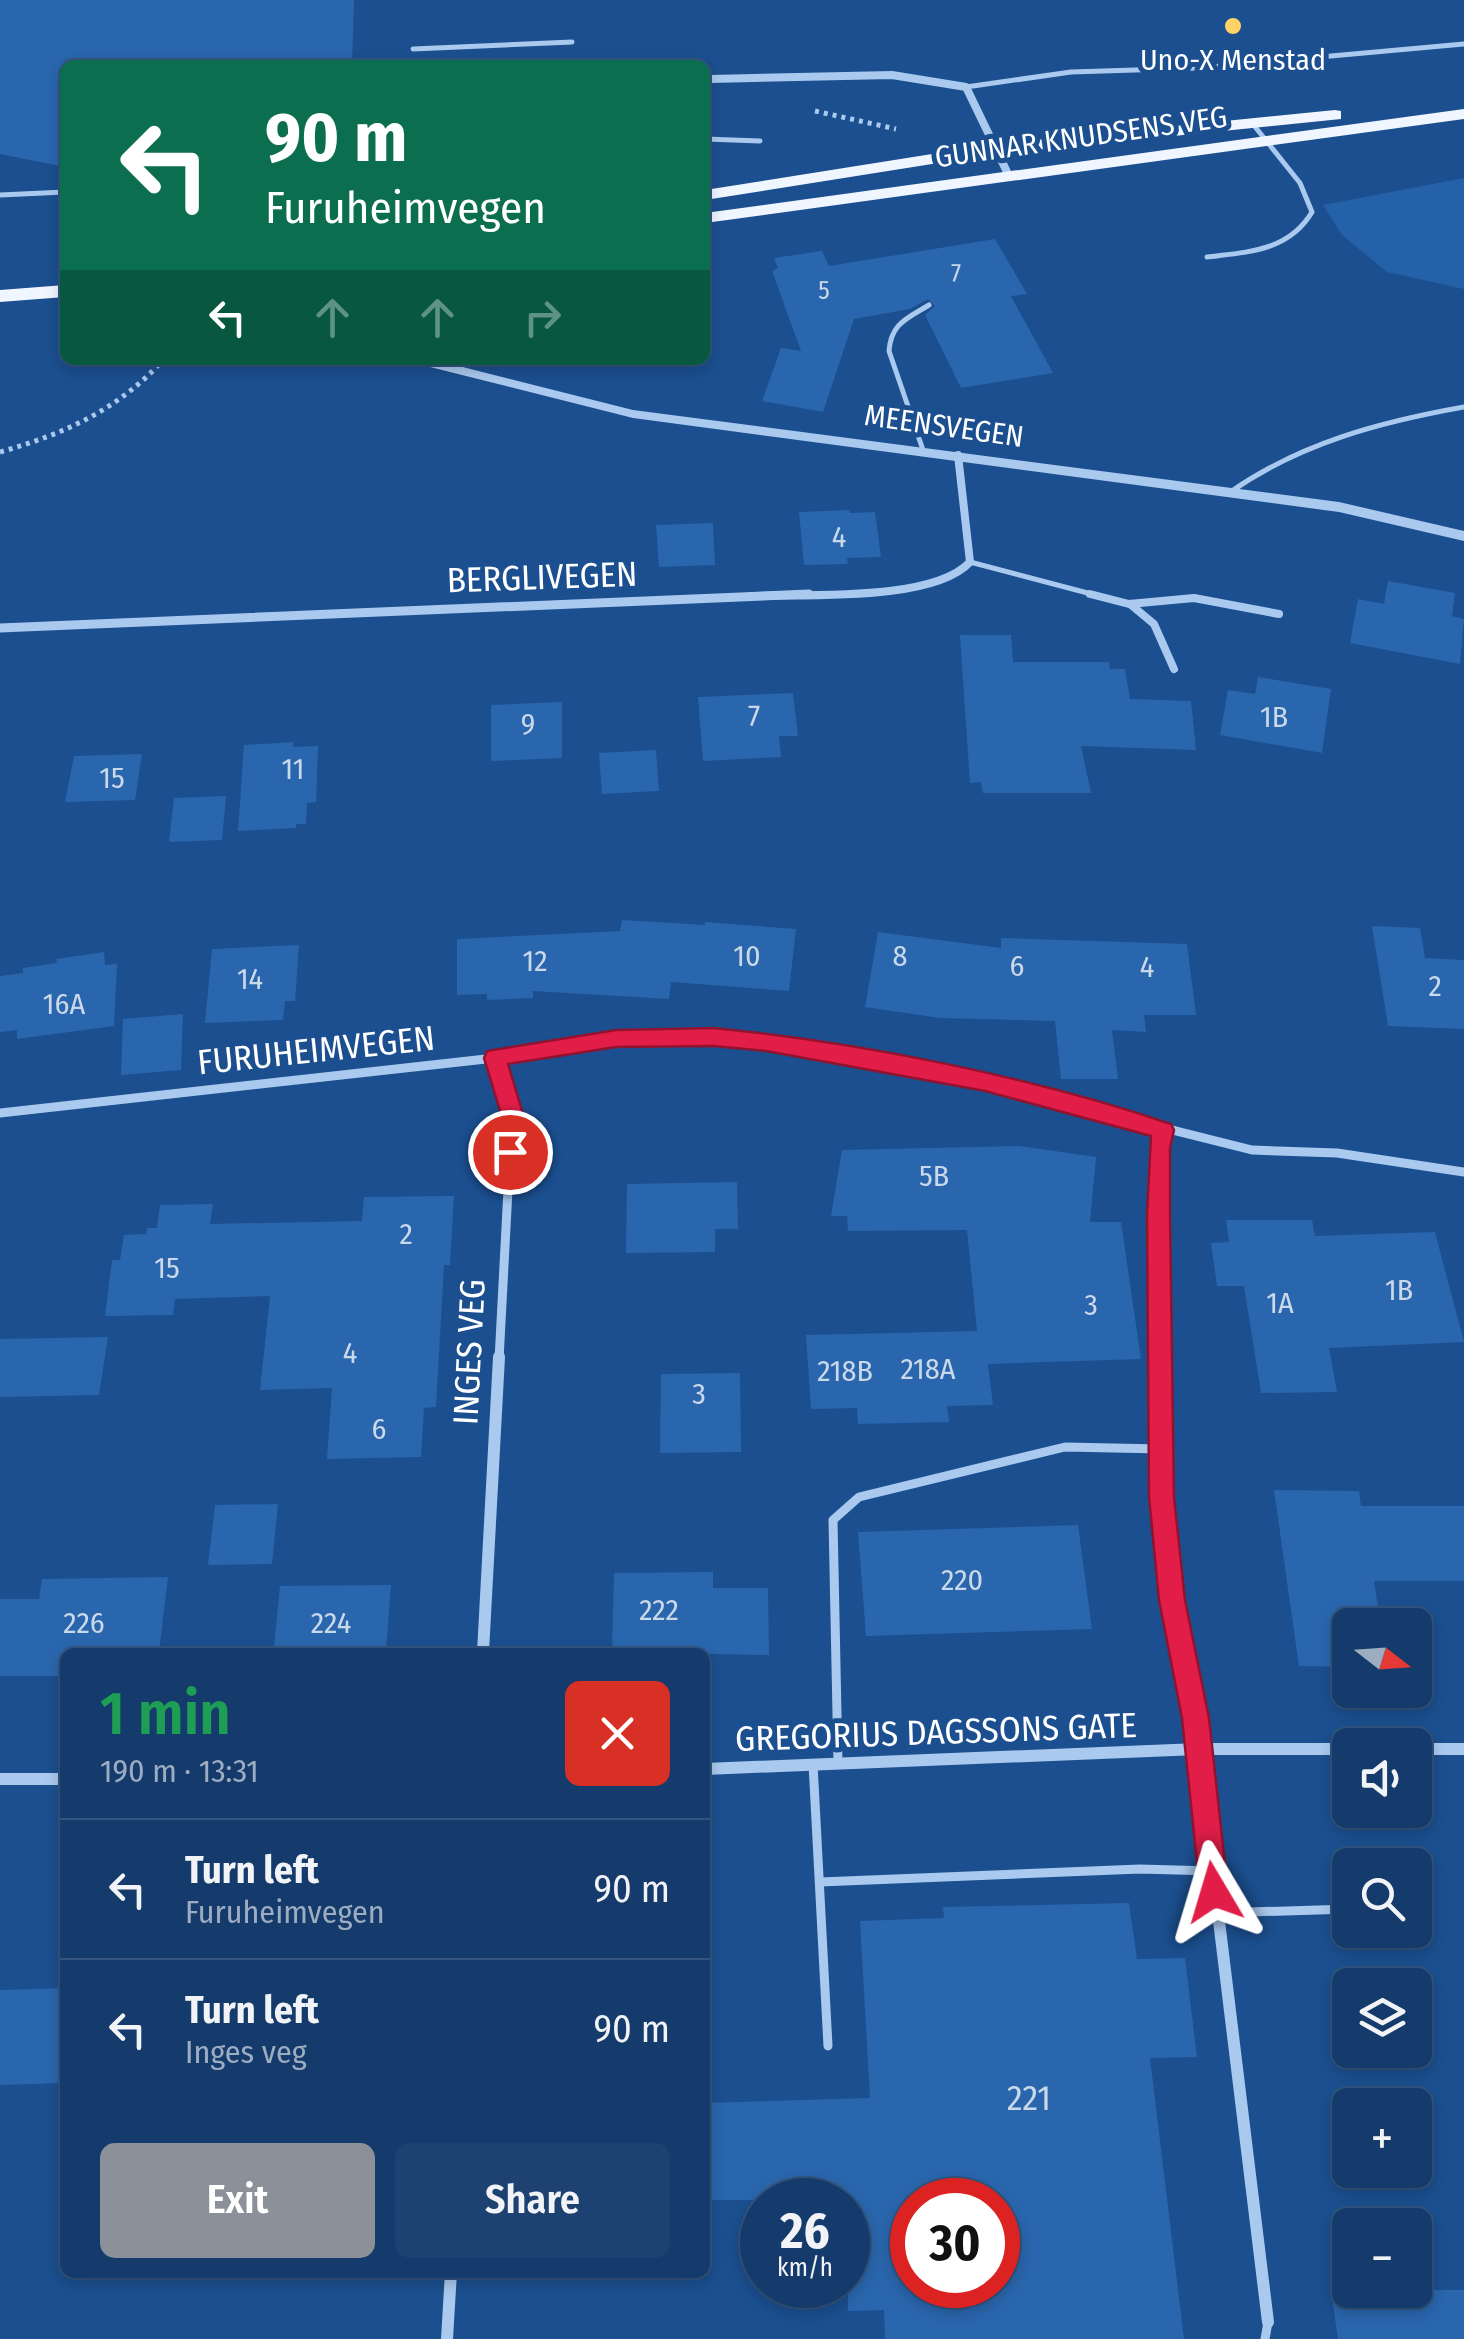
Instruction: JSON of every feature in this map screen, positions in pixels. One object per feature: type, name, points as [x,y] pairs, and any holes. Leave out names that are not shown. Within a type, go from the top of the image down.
[{"type":"main road","name":"GUNNAR KNUDSENS VEG","points":[[710,194],[995,148],[1464,104]]},
{"type":"main road","name":"GUNNAR KNUDSENS VEG","points":[[710,217],[1464,114]]},
{"type":"main road","points":[[0,296],[60,292]]},
{"type":"street","points":[[710,80],[892,75],[966,87],[1008,174]]},
{"type":"street","name":"MEENSVEGEN","points":[[439,365],[633,414],[1339,507],[1464,536]]},
{"type":"street","points":[[958,455],[970,562]]},
{"type":"street","name":"BERGLIVEGEN","points":[[0,628],[917,589],[957,576],[970,562]]},
{"type":"street","name":"FURUHEIMVEGEN","points":[[0,1113],[495,1058],[616,1038],[713,1037],[766,1042],[985,1082],[1252,1150],[1337,1152],[1464,1172]]},
{"type":"street","name":"INGES VEG","points":[[483,1648],[512,1114],[495,1058]]},
{"type":"street","points":[[1198,1749],[1268,2322]]},
{"type":"street","name":"GREGORIUS DAGSSONS GATE","points":[[710,1769],[1198,1749],[1332,1749]]},
{"type":"street","points":[[1432,1749],[1464,1749]]},
{"type":"street","points":[[0,1779],[60,1779]]},
{"type":"street","points":[[447,2339],[451,2278]]},
{"type":"lane","points":[[413,49],[572,42]]},
{"type":"lane","points":[[966,87],[1071,72],[1217,67],[1464,44]]},
{"type":"lane","points":[[1207,257],[1285,243],[1306,226],[1312,212],[1308,198],[1252,123]]},
{"type":"lane","points":[[710,138],[760,141]]},
{"type":"lane","points":[[0,195],[60,192]]},
{"type":"lane","points":[[923,450],[920,429],[886,354],[886,339],[896,326],[929,305]]},
{"type":"lane","points":[[1229,493],[1251,475],[1360,431],[1410,416],[1464,407]]},
{"type":"lane","points":[[970,562],[1130,604],[1194,598],[1279,614]]},
{"type":"lane","points":[[1130,604],[1154,624],[1174,669]]},
{"type":"lane","points":[[1163,1130],[1158,1214],[1162,1497],[1172,1600],[1196,1718],[1198,1749]]},
{"type":"lane","points":[[838,1763],[833,1520],[860,1496],[1065,1448],[1162,1449]]},
{"type":"lane","points":[[813,1764],[828,2046]]},
{"type":"lane","points":[[820,1882],[1140,1869],[1212,1870]]},
{"type":"lane","points":[[1217,1913],[1332,1909]]},
{"type":"lane","points":[[1265,2339],[1268,2322]]},
{"type":"path","points":[[0,452],[53,437],[114,406],[147,380],[159,365]]},
{"type":"shaded area","points":[[1464,178],[1464,289],[1387,272],[1342,235],[1323,205]]},
{"type":"building","points":[[0,0],[354,0],[352,60],[60,60],[60,166],[0,154]]},
{"type":"building","points":[[995,239],[1027,294],[1011,296],[1053,373],[961,388],[925,315],[935,306],[928,299],[910,309],[854,319],[823,412],[762,401],[781,348],[801,351],[772,271],[778,268],[774,258],[822,251],[829,266]]},
{"type":"building","points":[[799,512],[875,512],[881,557],[847,558],[848,564],[804,565]]},
{"type":"building","points":[[713,523],[715,565],[659,567],[656,525]]},
{"type":"building","points":[[1388,581],[1455,593],[1452,616],[1464,619],[1460,664],[1350,643],[1358,599],[1384,604]]},
{"type":"building","points":[[960,635],[1011,635],[1013,662],[1109,662],[1110,669],[1125,669],[1130,699],[1191,701],[1196,750],[1081,746],[1091,793],[983,793],[981,782],[970,783]]},
{"type":"building","points":[[1258,677],[1331,689],[1322,753],[1220,735],[1228,690],[1255,694]]},
{"type":"building","points":[[793,693],[798,736],[779,736],[781,757],[703,761],[698,697]]},
{"type":"building","points":[[562,702],[562,758],[491,761],[491,705]]},
{"type":"building","points":[[294,742],[293,747],[318,746],[316,802],[307,803],[306,824],[238,831],[244,745]]},
{"type":"building","points":[[656,750],[659,791],[602,794],[599,753]]},
{"type":"building","points":[[142,754],[135,800],[65,802],[74,756]]},
{"type":"building","points":[[226,796],[222,840],[169,842],[174,798]]},
{"type":"building","points":[[622,920],[796,929],[789,991],[671,982],[669,999],[533,991],[533,998],[487,1000],[487,994],[457,995],[457,939],[620,931]]},
{"type":"building","points":[[1372,926],[1420,928],[1425,958],[1464,960],[1464,1029],[1388,1026]]},
{"type":"building","points":[[878,932],[1001,948],[1001,938],[1187,944],[1196,1015],[1144,1015],[1146,1032],[1112,1030],[1118,1079],[1061,1079],[1055,1021],[940,1018],[865,1007]]},
{"type":"building","points":[[299,945],[295,1001],[285,1001],[283,1020],[205,1023],[212,949]]},
{"type":"building","points":[[104,952],[105,965],[117,964],[114,1026],[17,1039],[17,1030],[0,1032],[0,976],[57,963],[56,959]]},
{"type":"building","points":[[183,1014],[181,1070],[121,1075],[123,1019]]},
{"type":"building","points":[[1019,1146],[1096,1157],[1090,1222],[1121,1222],[1141,1359],[988,1364],[993,1405],[947,1406],[949,1422],[858,1424],[857,1408],[811,1409],[806,1335],[977,1331],[967,1230],[848,1231],[847,1216],[831,1216],[842,1150]]},
{"type":"building","points":[[737,1182],[738,1229],[715,1229],[715,1252],[626,1253],[627,1184]]},
{"type":"building","points":[[454,1196],[450,1265],[444,1265],[436,1407],[424,1408],[421,1457],[327,1459],[332,1388],[260,1390],[270,1296],[175,1299],[173,1315],[105,1316],[112,1260],[120,1260],[124,1235],[146,1234],[147,1228],[157,1228],[160,1205],[213,1204],[210,1224],[362,1221],[364,1197]]},
{"type":"building","points":[[1226,1220],[1312,1220],[1315,1236],[1435,1232],[1464,1342],[1329,1348],[1337,1392],[1261,1393],[1244,1286],[1217,1286],[1211,1243],[1229,1242]]},
{"type":"building","points":[[108,1337],[99,1395],[0,1397],[0,1339]]},
{"type":"building","points":[[740,1373],[741,1452],[660,1453],[661,1374]]},
{"type":"building","points":[[1274,1490],[1359,1491],[1361,1506],[1464,1506],[1464,1581],[1374,1581],[1378,1608],[1332,1608],[1332,1667],[1299,1666]]},
{"type":"building","points":[[278,1504],[272,1564],[208,1565],[215,1505]]},
{"type":"building","points":[[1078,1525],[1092,1629],[866,1636],[858,1532]]},
{"type":"building","points":[[713,1572],[713,1588],[768,1588],[769,1655],[710,1654],[710,1648],[612,1648],[614,1573]]},
{"type":"building","points":[[168,1577],[159,1648],[60,1648],[60,1676],[0,1676],[0,1599],[39,1599],[42,1579]]},
{"type":"building","points":[[391,1585],[386,1648],[274,1647],[280,1586]]},
{"type":"building","points":[[1129,1903],[1137,1959],[1185,1958],[1197,2057],[1150,2058],[1184,2339],[885,2339],[884,2310],[848,2311],[870,2308],[870,2178],[740,2178],[740,2200],[710,2200],[710,2103],[870,2098],[860,1921],[944,1918],[943,1907]]},
{"type":"building","points":[[60,1988],[60,2083],[0,2085],[0,1990]]},
{"type":"building","points":[[1432,2290],[1464,2290],[1464,2339],[1338,2339],[1334,2308],[1432,2308]]},
{"type":"place","name":"Uno-X Menstad","points":[[1233,26]]},
{"type":"route","points":[[510,1152],[512,1114],[495,1058],[616,1038],[713,1037],[766,1042],[985,1082],[1163,1130],[1158,1214],[1162,1497],[1172,1600],[1196,1718],[1214,1892]]}]
